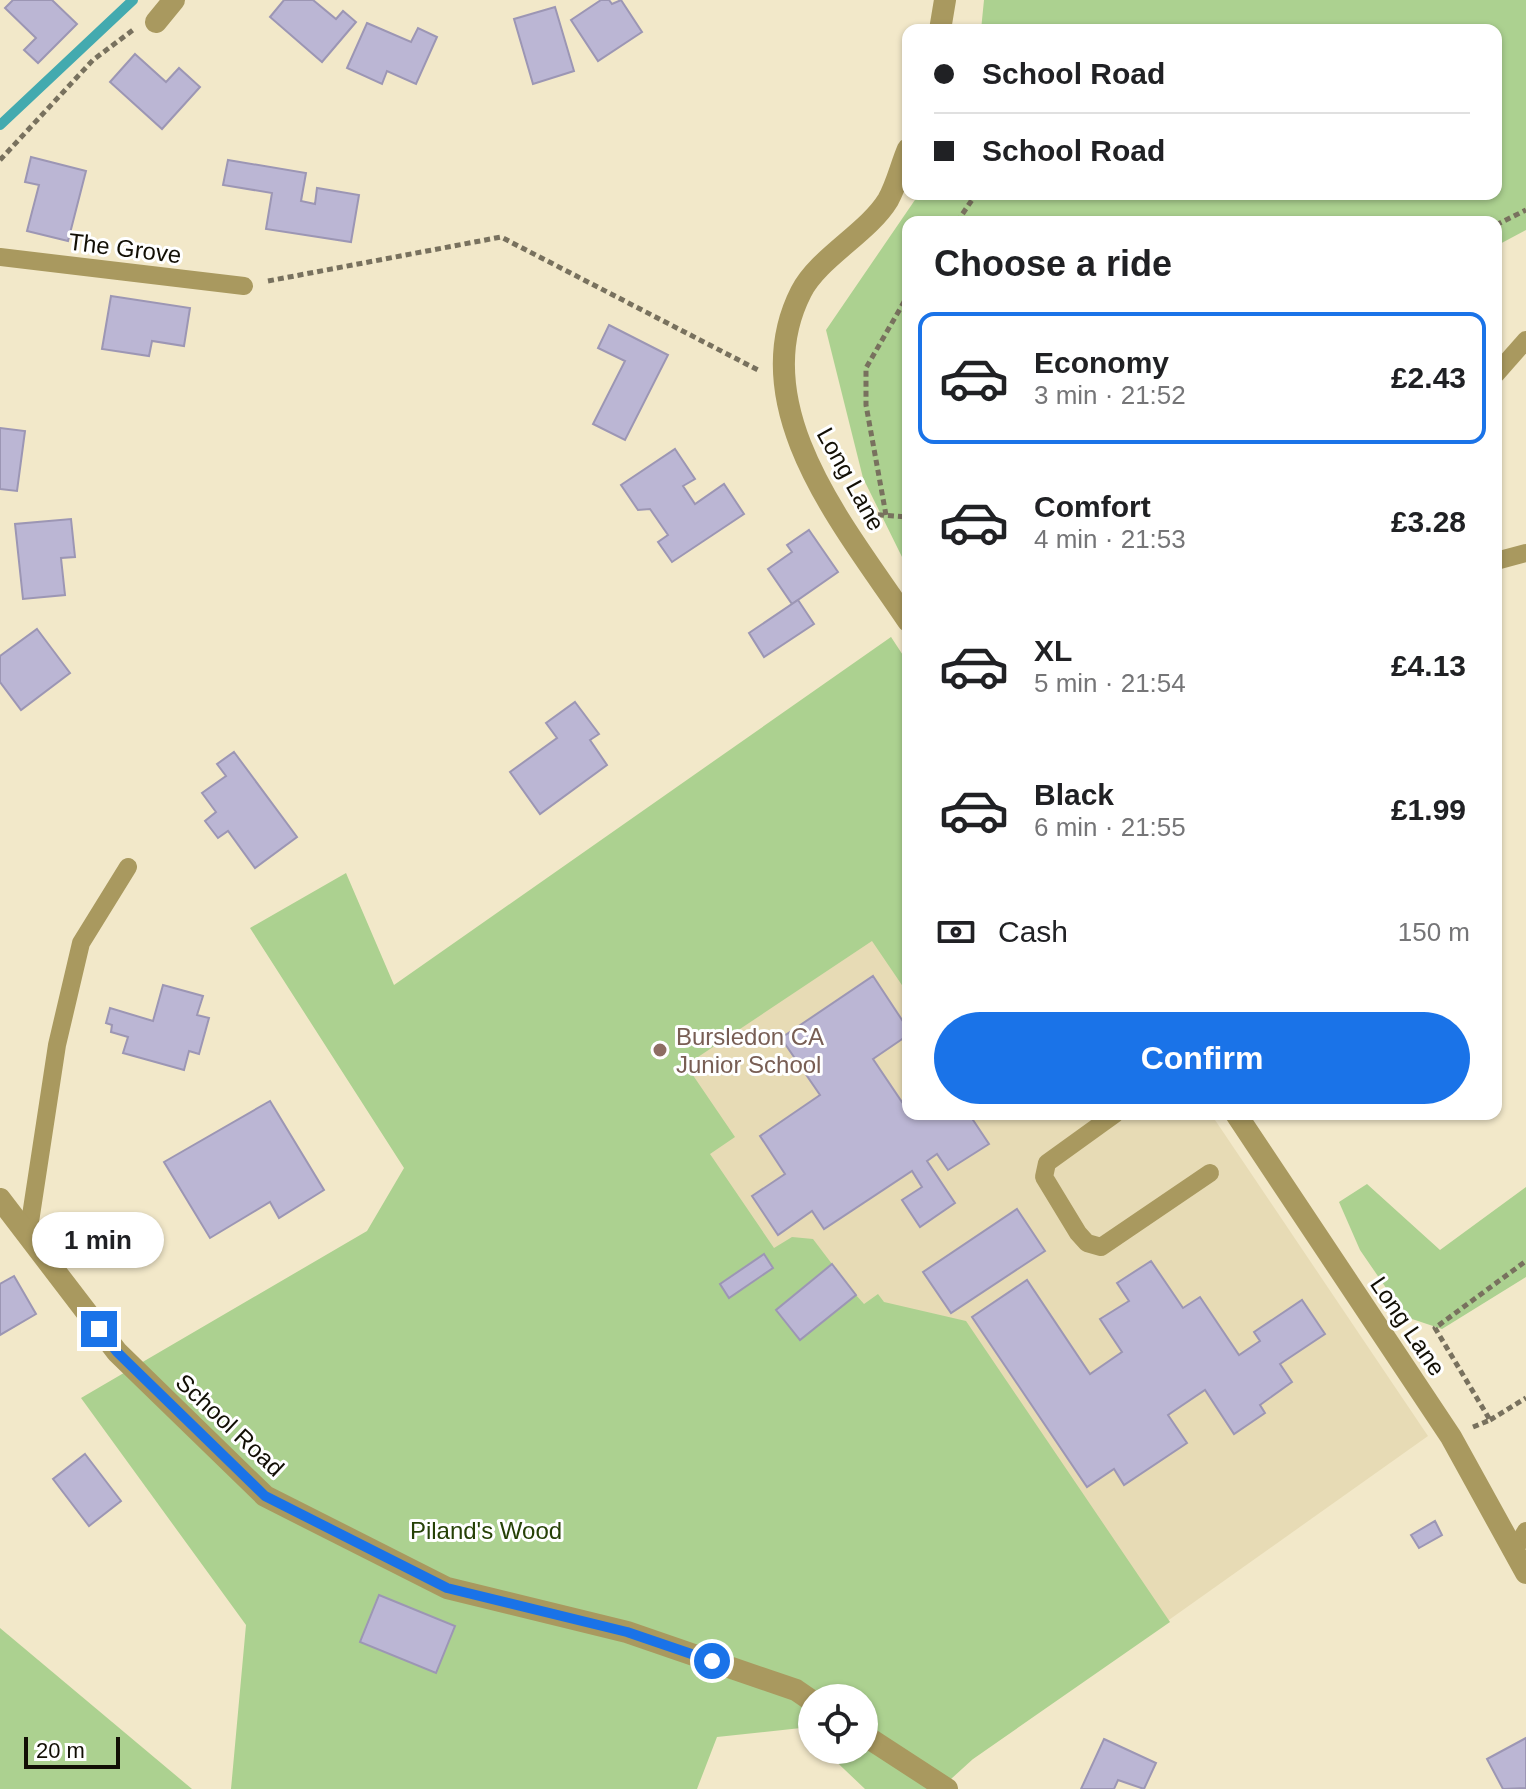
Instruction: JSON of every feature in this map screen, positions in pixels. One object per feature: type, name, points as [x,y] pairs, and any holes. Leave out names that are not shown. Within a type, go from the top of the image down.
[{"type":"street","points":[[156,22],[174,0]]},
{"type":"street","points":[[941,24],[945,0]]},
{"type":"street","name":"Long Lane","points":[[902,164],[887,201],[802,290],[786,334],[785,384],[795,431],[835,512],[902,612]]},
{"type":"street","name":"Long Lane","points":[[1240,1120],[1520,1540],[1526,1573]]},
{"type":"street","name":"School Road","points":[[0,1199],[117,1352],[265,1496],[447,1588],[627,1632],[798,1691]]},
{"type":"street","points":[[878,1744],[947,1789]]},
{"type":"lane","name":"The Grove","points":[[0,257],[244,286]]},
{"type":"lane","points":[[1502,367],[1526,340]]},
{"type":"lane","points":[[1502,559],[1526,553]]},
{"type":"lane","points":[[28,1235],[57,1045],[81,943],[128,867]]},
{"type":"lane","points":[[1106,1120],[1047,1163],[1044,1177],[1087,1243],[1101,1247],[1210,1173]]},
{"type":"path","points":[[0,160],[93,60],[132,30],[156,22]]},
{"type":"path","points":[[1502,222],[1526,210]]},
{"type":"path","points":[[244,286],[501,237],[785,384]]},
{"type":"path","points":[[886,515],[866,405],[866,368],[902,305]]},
{"type":"path","points":[[1490,1420],[1435,1328],[1526,1261]]},
{"type":"path","points":[[1451,1437],[1490,1420],[1526,1398]]},
{"type":"shaded area","points":[[891,637],[902,654],[902,1120],[1215,1120],[1428,1436],[973,1759],[442,1161]]},
{"type":"green space","points":[[984,0],[1526,0],[1526,230],[1502,243],[1502,216],[904,216],[915,200],[1502,200],[1502,24],[982,24]]},
{"type":"green space","points":[[902,219],[902,557],[863,478],[826,330]]},
{"type":"green space","name":"Piland's Wood","points":[[891,637],[902,654],[902,985],[872,941],[686,1065],[735,1137],[710,1154],[774,1248],[792,1237],[813,1239],[832,1264],[776,1310],[800,1340],[856,1295],[864,1304],[878,1294],[884,1302],[966,1321],[1170,1622],[973,1759],[940,1789],[865,1789],[839,1764],[878,1764],[878,1684],[798,1684],[798,1728],[717,1737],[697,1789],[231,1789],[246,1625],[81,1398],[367,1231],[404,1168],[250,928],[346,873],[394,985]]},
{"type":"green space","points":[[1367,1184],[1440,1250],[1526,1187],[1526,1277],[1442,1329],[1406,1317],[1360,1250],[1339,1202]]},
{"type":"green space","points":[[0,1628],[192,1789],[0,1789]]},
{"type":"building","points":[[13,0],[52,0],[77,24],[38,63],[24,50],[36,38],[5,8]]},
{"type":"building","points":[[284,0],[313,0],[336,19],[343,11],[356,22],[322,62],[270,17]]},
{"type":"building","points":[[601,0],[609,0],[612,4],[621,0],[642,32],[598,61],[571,20]]},
{"type":"building","points":[[555,7],[574,71],[533,84],[514,19]]},
{"type":"building","points":[[367,23],[411,42],[418,28],[437,37],[416,84],[387,71],[382,84],[347,68]]},
{"type":"building","points":[[135,54],[166,82],[179,68],[200,87],[162,129],[110,82]]},
{"type":"building","points":[[31,157],[86,171],[68,241],[27,231],[39,185],[25,182]]},
{"type":"building","points":[[228,160],[306,173],[301,201],[315,204],[317,188],[359,195],[351,242],[266,229],[272,193],[223,185]]},
{"type":"building","points":[[111,296],[190,308],[184,346],[152,341],[149,356],[102,349]]},
{"type":"building","points":[[609,325],[668,355],[625,440],[593,424],[625,361],[598,348]]},
{"type":"building","points":[[0,428],[25,431],[17,491],[0,489]]},
{"type":"building","points":[[675,449],[695,479],[683,486],[695,504],[724,484],[744,514],[672,562],[658,542],[668,535],[650,509],[638,510],[621,485]]},
{"type":"building","points":[[71,519],[75,557],[61,558],[65,595],[23,599],[15,524]]},
{"type":"building","points":[[809,530],[838,572],[792,604],[768,569],[792,552],[787,545]]},
{"type":"building","points":[[798,600],[814,624],[764,657],[749,633]]},
{"type":"building","points":[[37,629],[70,673],[21,710],[0,682],[0,656]]},
{"type":"building","points":[[575,702],[599,734],[590,740],[607,765],[540,814],[510,772],[557,738],[546,723]]},
{"type":"building","points":[[234,752],[297,837],[255,868],[228,831],[218,838],[205,821],[216,812],[202,793],[226,776],[217,764]]},
{"type":"building","points":[[873,976],[902,1020],[902,1039],[873,1059],[902,1102],[902,1120],[973,1120],[989,1144],[948,1170],[937,1154],[927,1161],[955,1203],[920,1227],[902,1200],[922,1187],[912,1171],[824,1229],[812,1211],[778,1235],[752,1196],[785,1174],[760,1136],[820,1095],[781,1038]]},
{"type":"building","points":[[163,985],[203,996],[197,1015],[209,1018],[199,1054],[189,1051],[184,1070],[123,1053],[128,1037],[111,1032],[112,1025],[106,1023],[110,1008],[153,1021]]},
{"type":"building","points":[[270,1101],[324,1190],[279,1218],[270,1202],[210,1238],[164,1162]]},
{"type":"building","points":[[1017,1209],[1045,1251],[951,1313],[923,1272]]},
{"type":"building","points":[[764,1254],[773,1268],[729,1298],[720,1284]]},
{"type":"building","points":[[1151,1261],[1183,1308],[1200,1297],[1239,1355],[1260,1341],[1254,1332],[1302,1300],[1325,1334],[1280,1364],[1292,1382],[1260,1405],[1265,1413],[1234,1434],[1205,1390],[1168,1415],[1187,1443],[1124,1485],[1114,1469],[1087,1487],[972,1317],[1027,1280],[1090,1374],[1122,1352],[1100,1319],[1129,1301],[1117,1283]]},
{"type":"building","points":[[832,1264],[856,1295],[800,1340],[776,1310]]},
{"type":"building","points":[[14,1276],[36,1314],[0,1335],[0,1284]]},
{"type":"building","points":[[85,1454],[121,1501],[89,1526],[53,1479]]},
{"type":"building","points":[[1435,1521],[1442,1535],[1419,1548],[1411,1535]]},
{"type":"building","points":[[379,1595],[455,1626],[436,1673],[360,1642]]},
{"type":"building","points":[[1526,1738],[1526,1788],[1503,1789],[1487,1759]]},
{"type":"building","points":[[1104,1739],[1156,1763],[1144,1789],[1118,1780],[1114,1789],[1081,1789]]},
{"type":"waterway","points":[[0,125],[133,0]]},
{"type":"place","name":"Bursledon CA Junior School","points":[[660,1050]]},
{"type":"route","points":[[99,1329],[117,1352],[265,1496],[447,1588],[627,1632],[712,1661]]}]
